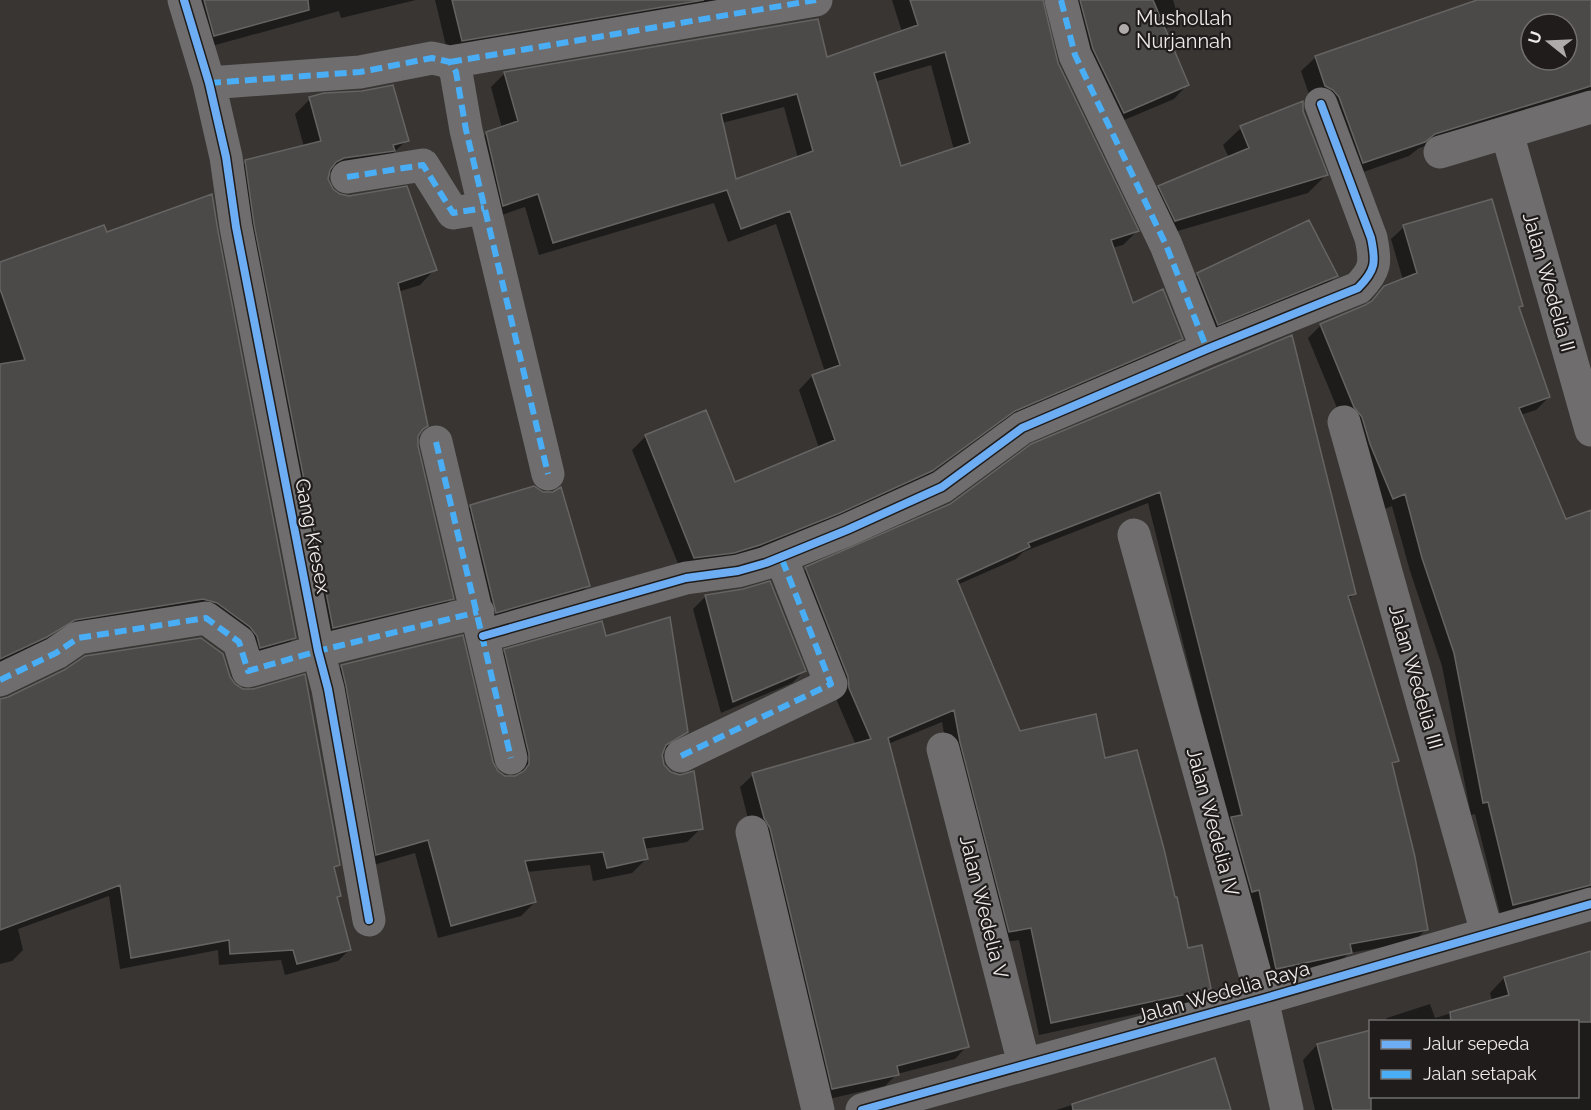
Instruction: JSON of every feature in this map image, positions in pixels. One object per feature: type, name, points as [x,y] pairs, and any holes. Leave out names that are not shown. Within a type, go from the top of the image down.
[{"type":"street","name":"Gang Kresex","points":[[183,0],[208,83],[226,157],[238,238],[318,651],[328,689],[369,920]]},
{"type":"street","points":[[208,83],[360,72],[432,58],[450,62],[816,0]]},
{"type":"street","points":[[1061,0],[1075,55],[1166,245],[1207,349]]},
{"type":"street","points":[[450,62],[456,72],[466,130],[548,474]]},
{"type":"street","points":[[0,680],[56,653],[78,638],[206,618],[238,642],[248,671],[318,651],[480,624],[686,578],[738,571],[781,557],[847,530],[942,487],[1022,428],[1358,288],[1370,276],[1376,260],[1371,238],[1322,104]]},
{"type":"street","points":[[1440,152],[1591,107]]},
{"type":"street","name":"Jalan Wedelia II","points":[[1507,133],[1591,430]]},
{"type":"street","points":[[347,177],[423,165],[453,213],[484,208]]},
{"type":"street","name":"Jalan Wedelia III","points":[[1344,422],[1487,933]]},
{"type":"street","points":[[436,442],[511,758]]},
{"type":"street","name":"Jalan Wedelia IV","points":[[1134,535],[1262,999],[1287,1110]]},
{"type":"street","points":[[681,756],[831,684],[781,557]]},
{"type":"street","name":"Jalan Wedelia V","points":[[943,749],[1024,1064]]},
{"type":"street","points":[[752,832],[818,1110]]},
{"type":"street","name":"Jalan Wedelia Raya","points":[[862,1110],[1262,999],[1591,904]]},
{"type":"building","points":[[204,0],[308,0],[309,10],[214,36]]},
{"type":"building","points":[[452,0],[704,0],[462,41]]},
{"type":"building","points":[[910,0],[1043,0],[1058,63],[1139,231],[1111,240],[1133,303],[1163,289],[1183,339],[1015,411],[932,471],[840,513],[760,545],[734,553],[694,558],[645,435],[706,410],[735,482],[835,440],[812,375],[840,365],[790,211],[741,229],[727,190],[553,243],[538,194],[503,206],[486,132],[518,121],[504,72],[818,19],[827,57],[918,25]],"holes":[[[945,52],[970,143],[901,166],[874,73]],[[797,94],[813,151],[736,179],[721,114]]]},
{"type":"building","points":[[1080,0],[1153,0],[1189,85],[1124,113],[1093,49]]},
{"type":"building","points":[[1477,0],[1591,0],[1591,86],[1435,134],[1425,142],[1363,163],[1339,97],[1325,86],[1315,56]]},
{"type":"building","points":[[393,85],[409,141],[393,145],[395,151],[344,158],[336,162],[330,170],[328,179],[333,189],[349,196],[407,186],[437,270],[398,283],[428,426],[418,436],[418,446],[454,599],[333,628],[254,224],[245,160],[321,141],[309,97],[324,93],[362,91]]},
{"type":"building","points":[[1303,101],[1303,111],[1328,175],[1175,221],[1158,186],[1249,148],[1240,126]]},
{"type":"building","points":[[212,194],[296,638],[260,648],[257,636],[250,627],[217,603],[203,599],[75,620],[47,637],[0,659],[0,364],[25,360],[0,289],[0,262],[104,225],[107,232]]},
{"type":"building","points":[[1492,199],[1523,306],[1519,307],[1550,397],[1519,408],[1566,519],[1591,510],[1591,885],[1513,905],[1488,802],[1483,803],[1454,653],[1422,558],[1405,494],[1393,499],[1370,444],[1362,417],[1354,407],[1320,324],[1365,305],[1372,301],[1384,286],[1417,273],[1403,225]]},
{"type":"building","points":[[1309,220],[1338,276],[1218,325],[1197,273]]},
{"type":"building","points":[[1292,335],[1356,594],[1348,596],[1399,761],[1392,763],[1415,857],[1428,930],[1350,944],[1352,953],[1276,969],[1259,890],[1252,892],[1231,817],[1242,815],[1160,492],[1028,543],[1030,547],[957,580],[1020,731],[1096,714],[1105,758],[1137,750],[1175,897],[1177,897],[1188,948],[1202,945],[1211,989],[1051,1023],[1031,928],[1009,932],[960,742],[954,710],[888,738],[969,1047],[897,1066],[899,1075],[832,1089],[770,828],[764,818],[752,773],[871,739],[849,688],[848,677],[805,567],[950,504],[1031,444]]},
{"type":"building","points":[[534,486],[543,492],[553,492],[561,487],[590,586],[496,613],[470,505]]},
{"type":"building","points":[[770,581],[806,671],[733,702],[705,595],[743,589]]},
{"type":"building","points":[[670,617],[688,732],[666,745],[662,755],[664,765],[671,772],[680,775],[694,771],[703,829],[643,838],[648,859],[607,868],[603,852],[525,861],[536,902],[451,926],[428,840],[376,855],[341,665],[463,635],[493,762],[498,771],[505,776],[515,776],[524,771],[529,764],[529,754],[504,649],[602,621],[606,636]]},
{"type":"building","points":[[201,638],[223,654],[230,677],[243,689],[253,689],[305,674],[340,865],[334,867],[341,896],[337,897],[351,950],[297,964],[293,950],[230,954],[229,940],[131,958],[120,885],[0,930],[0,699],[64,670],[85,656]]},
{"type":"building","points":[[1591,951],[1591,1022],[1579,1022],[1579,1020],[1451,1020],[1450,1012],[1509,995],[1504,977]]},
{"type":"building","points":[[1369,1031],[1371,1110],[1333,1110],[1317,1044]]},
{"type":"building","points":[[1215,1058],[1231,1110],[1073,1110],[1072,1104]]},
{"type":"marked path","points":[[450,62],[816,0]]},
{"type":"marked path","points":[[1061,0],[1075,55],[1166,245],[1207,349]]},
{"type":"marked path","points":[[209,83],[360,72],[432,58],[450,62],[456,72],[466,130],[548,474]]},
{"type":"marked path","points":[[347,177],[423,165],[453,213],[484,208]]},
{"type":"marked path","points":[[436,442],[511,758]]},
{"type":"marked path","points":[[681,756],[831,684],[781,557]]},
{"type":"marked path","points":[[0,680],[56,653],[78,638],[206,618],[239,642],[248,671],[318,651],[478,612]]},
{"type":"cycle path","points":[[184,0],[209,83],[226,157],[236,227],[318,651],[328,689],[369,920]]},
{"type":"cycle path","points":[[483,636],[686,578],[738,571],[766,563],[847,530],[942,487],[1022,428],[1358,288],[1368,276],[1373,265],[1374,253],[1371,238],[1321,104]]},
{"type":"cycle path","points":[[862,1110],[1262,999],[1591,904]]},
{"type":"place","name":"Mushollah Nurjannah","points":[[1124,29]]}]
